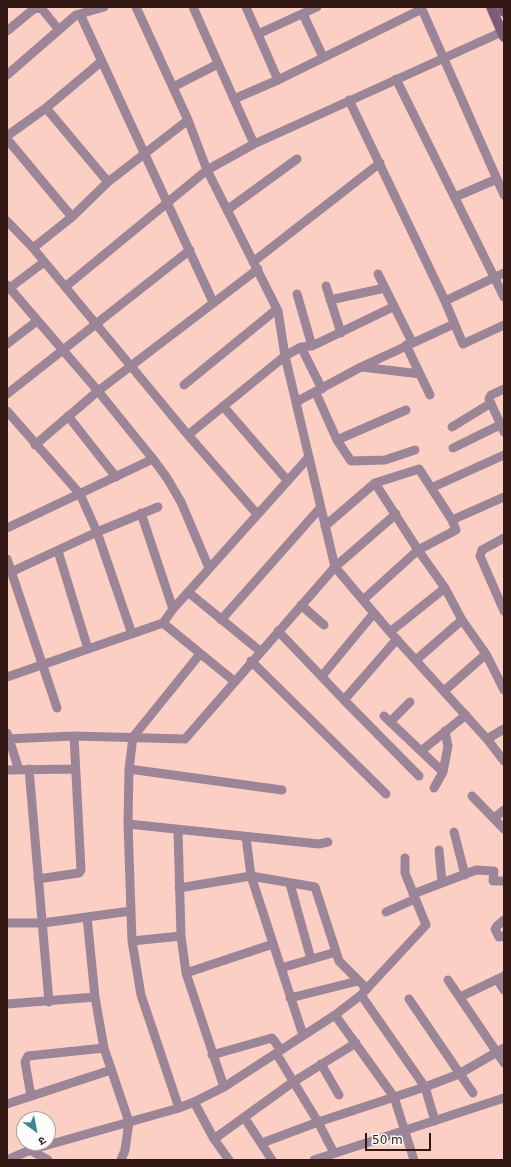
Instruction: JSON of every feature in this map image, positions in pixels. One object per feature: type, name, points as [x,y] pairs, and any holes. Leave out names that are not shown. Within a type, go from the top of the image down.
[{"type":"street","points":[[7,75],[76,15],[104,7]]},
{"type":"street","points":[[136,7],[188,120],[207,170],[277,309],[285,356],[335,567],[394,636],[487,738],[504,761]]},
{"type":"street","points":[[193,7],[254,144]]},
{"type":"street","points":[[246,7],[278,80]]},
{"type":"street","points":[[258,34],[317,7]]},
{"type":"street","points":[[65,287],[207,170],[254,144],[349,100],[503,33],[491,7]]},
{"type":"street","points":[[502,7],[504,12]]},
{"type":"street","points":[[7,31],[35,8],[42,9],[59,30]]},
{"type":"street","points":[[234,99],[278,80],[422,8],[504,195]]},
{"type":"street","points":[[80,14],[213,302]]},
{"type":"street","points":[[303,14],[323,57]]},
{"type":"street","points":[[72,217],[7,138],[46,108],[102,61]]},
{"type":"street","points":[[172,87],[218,64]]},
{"type":"street","points":[[396,80],[504,297]]},
{"type":"street","points":[[349,100],[445,301],[463,344],[504,325]]},
{"type":"street","points":[[46,108],[108,182]]},
{"type":"street","points":[[32,248],[72,217],[108,182],[188,120]]},
{"type":"street","points":[[227,210],[297,159]]},
{"type":"street","points":[[35,445],[98,391],[213,302],[380,163]]},
{"type":"street","points":[[455,197],[497,179]]},
{"type":"street","points":[[7,220],[44,262],[188,435],[257,514]]},
{"type":"street","points":[[7,394],[190,250]]},
{"type":"street","points":[[44,262],[8,288],[98,391],[167,478],[181,502],[209,568]]},
{"type":"street","points":[[378,274],[394,306],[420,374],[430,395]]},
{"type":"street","points":[[445,301],[504,274]]},
{"type":"street","points":[[326,286],[341,333]]},
{"type":"street","points":[[330,300],[385,288]]},
{"type":"street","points":[[297,294],[312,346]]},
{"type":"street","points":[[188,435],[285,356],[301,347],[312,346],[341,333],[394,306]]},
{"type":"street","points":[[184,385],[277,309]]},
{"type":"street","points":[[7,344],[37,321]]},
{"type":"street","points":[[296,402],[362,367],[454,324]]},
{"type":"street","points":[[301,347],[337,440],[351,461],[385,460],[415,450]]},
{"type":"street","points":[[362,367],[420,374]]},
{"type":"street","points":[[453,448],[503,427],[489,399],[491,395],[504,389]]},
{"type":"street","points":[[452,427],[491,403]]},
{"type":"street","points":[[223,406],[288,480]]},
{"type":"street","points":[[337,440],[406,410]]},
{"type":"street","points":[[7,411],[35,445],[80,494],[98,532],[132,634]]},
{"type":"street","points":[[68,416],[116,477]]},
{"type":"street","points":[[431,488],[504,455]]},
{"type":"street","points":[[7,677],[163,623],[173,609],[209,568],[309,457]]},
{"type":"street","points":[[7,528],[153,459]]},
{"type":"street","points":[[325,526],[375,483],[419,469],[452,520],[456,530],[418,550],[363,600]]},
{"type":"street","points":[[375,483],[418,550],[445,588],[462,620],[486,654],[504,690]]},
{"type":"street","points":[[452,520],[504,496]]},
{"type":"street","points":[[12,572],[98,532],[158,507]]},
{"type":"street","points":[[221,620],[321,508]]},
{"type":"street","points":[[142,513],[173,609]]},
{"type":"street","points":[[19,770],[8,737],[74,736],[185,739],[251,661],[335,567],[396,514]]},
{"type":"street","points":[[504,538],[482,550],[480,556],[504,611]]},
{"type":"street","points":[[58,551],[88,649]]},
{"type":"street","points":[[7,559],[57,708]]},
{"type":"street","points":[[344,700],[394,636],[445,588]]},
{"type":"street","points":[[188,592],[260,651]]},
{"type":"street","points":[[301,605],[324,625]]},
{"type":"street","points":[[322,676],[374,613]]},
{"type":"street","points":[[416,660],[462,620]]},
{"type":"street","points":[[163,623],[234,681]]},
{"type":"street","points":[[278,631],[419,776]]},
{"type":"street","points":[[179,1108],[141,994],[132,941],[128,824],[129,769],[133,737],[200,654]]},
{"type":"street","points":[[444,691],[486,654]]},
{"type":"street","points":[[251,661],[386,794]]},
{"type":"street","points":[[410,702],[387,719],[443,772]]},
{"type":"street","points":[[421,751],[466,715]]},
{"type":"street","points":[[487,738],[504,729]]},
{"type":"street","points":[[434,788],[443,772],[448,746],[445,732]]},
{"type":"street","points":[[38,879],[79,873],[81,870],[74,769],[74,736]]},
{"type":"street","points":[[7,770],[74,769]]},
{"type":"street","points":[[129,769],[282,790]]},
{"type":"street","points":[[29,770],[50,1002]]},
{"type":"street","points":[[472,796],[504,829]]},
{"type":"street","points":[[494,818],[504,810]]},
{"type":"street","points":[[128,824],[178,831],[319,844],[328,842]]},
{"type":"street","points":[[178,831],[181,936],[186,973],[212,1055],[224,1087]]},
{"type":"street","points":[[454,832],[465,875]]},
{"type":"street","points":[[246,837],[252,876],[303,1035]]},
{"type":"street","points":[[439,850],[442,882]]},
{"type":"street","points":[[56,1143],[179,1108],[194,1102],[224,1087],[335,1015],[364,992],[426,925],[405,873],[405,858]]},
{"type":"street","points":[[386,912],[442,882],[476,870],[494,871],[493,881],[504,881]]},
{"type":"street","points":[[179,888],[252,876],[290,884],[314,887],[317,890],[339,961],[358,981],[425,1087],[435,1121]]},
{"type":"street","points":[[290,884],[311,959]]},
{"type":"street","points":[[7,923],[43,923],[131,911]]},
{"type":"street","points":[[87,917],[96,997],[104,1048],[129,1122],[125,1150],[121,1160]]},
{"type":"street","points":[[504,920],[495,929],[499,937],[504,936]]},
{"type":"street","points":[[132,941],[181,936]]},
{"type":"street","points":[[186,973],[273,944]]},
{"type":"street","points":[[281,968],[336,952]]},
{"type":"street","points":[[460,997],[501,977],[504,990]]},
{"type":"street","points":[[448,980],[501,1051],[504,1063]]},
{"type":"street","points":[[290,998],[358,981]]},
{"type":"street","points":[[7,1004],[50,1002],[96,997]]},
{"type":"street","points":[[409,999],[459,1074],[474,1093]]},
{"type":"street","points":[[335,1015],[394,1098],[406,1131],[414,1160]]},
{"type":"street","points":[[212,1055],[272,1038],[293,1082],[318,1122],[334,1153]]},
{"type":"street","points":[[214,1138],[293,1082],[356,1043]]},
{"type":"street","points":[[31,1096],[24,1062],[28,1056],[104,1048]]},
{"type":"street","points":[[262,1143],[318,1122],[394,1098],[459,1074],[501,1051]]},
{"type":"street","points":[[321,1064],[339,1095]]},
{"type":"street","points":[[7,1104],[111,1070]]},
{"type":"street","points":[[314,1160],[504,1098]]},
{"type":"street","points":[[194,1102],[214,1138],[229,1160]]},
{"type":"street","points":[[244,1117],[272,1160]]},
{"type":"street","points":[[7,1160],[28,1151]]},
{"type":"street","points":[[32,1151],[48,1160]]}]
